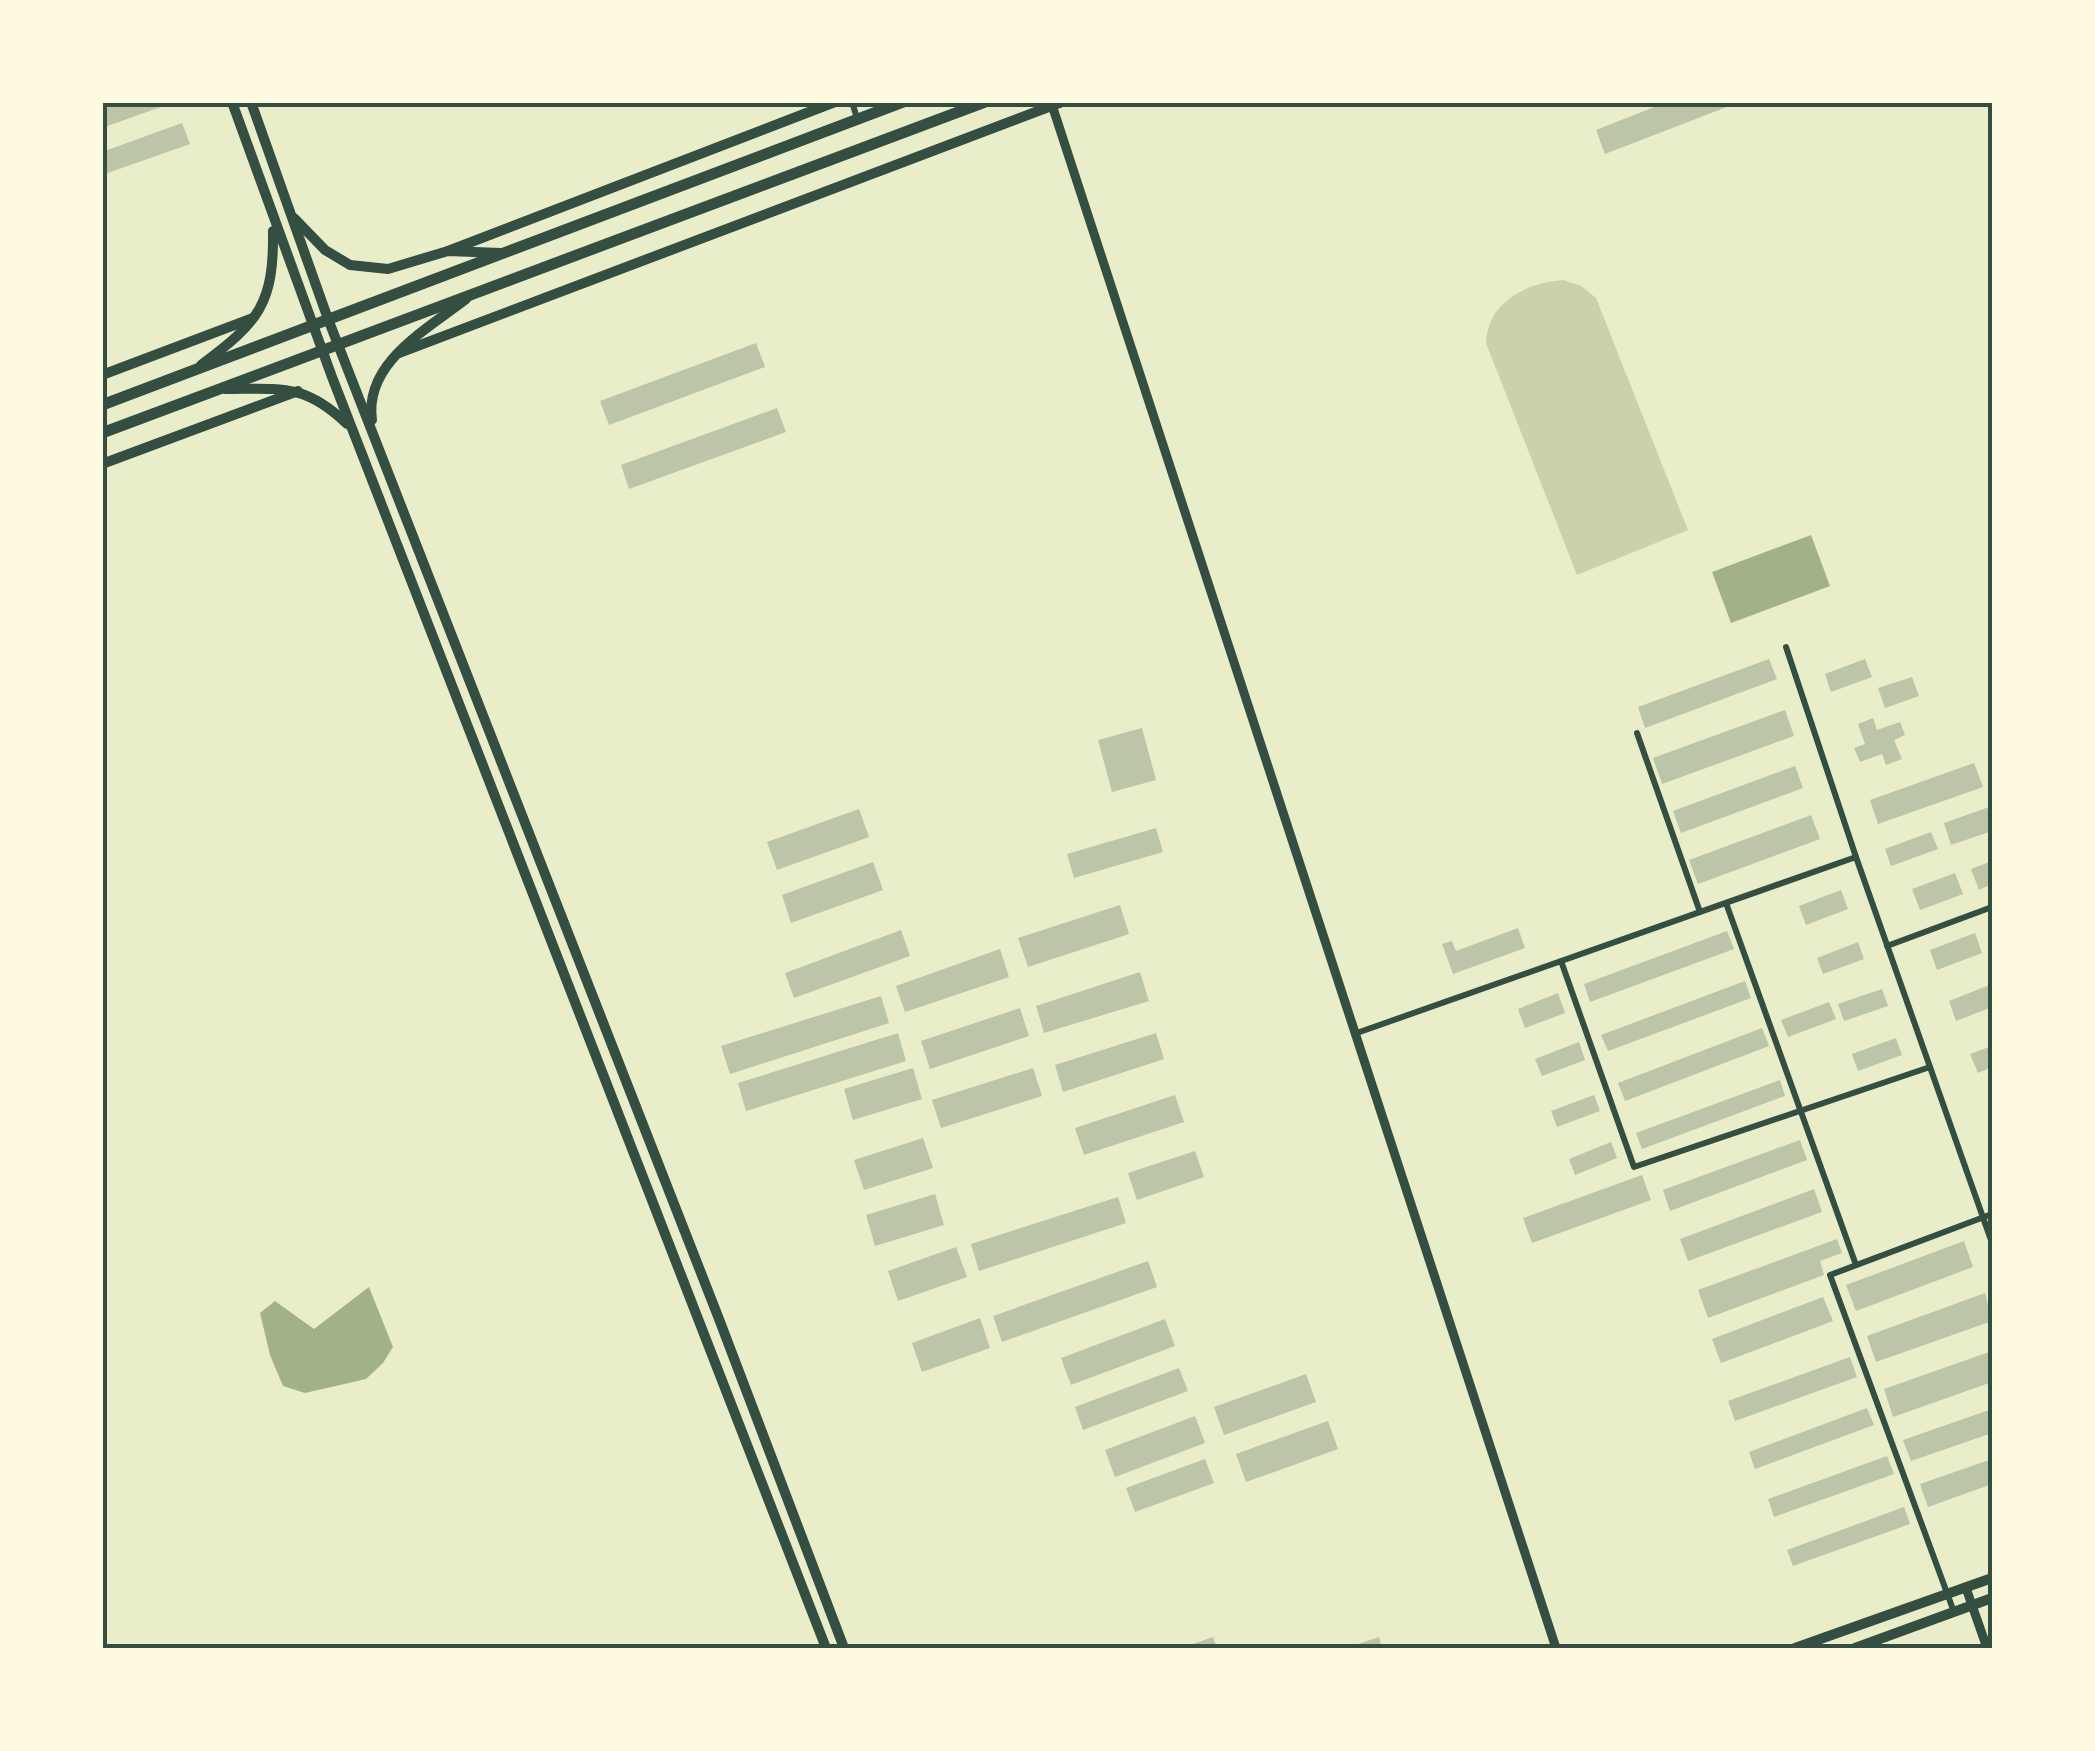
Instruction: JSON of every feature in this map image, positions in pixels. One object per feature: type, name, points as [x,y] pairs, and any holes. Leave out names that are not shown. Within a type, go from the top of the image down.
[{"type":"main road","points":[[232,102],[312,326],[826,1648]]},
{"type":"main road","points":[[251,102],[328,319],[844,1648]]},
{"type":"main road","points":[[290,214],[325,250],[350,264],[388,269],[448,251],[835,102]]},
{"type":"main road","points":[[102,404],[904,102]]},
{"type":"main road","points":[[102,433],[984,102]]},
{"type":"main road","points":[[399,353],[1055,104]]},
{"type":"main road","points":[[196,369],[232,342],[263,304],[274,271],[274,220]]},
{"type":"main road","points":[[448,251],[508,254]]},
{"type":"main road","points":[[376,441],[370,404],[374,384],[399,353],[469,296]]},
{"type":"main road","points":[[102,376],[254,317]]},
{"type":"main road","points":[[219,389],[298,392],[330,408],[352,429]]},
{"type":"main road","points":[[102,464],[298,392]]},
{"type":"main road","points":[[1795,1648],[1992,1578]]},
{"type":"main road","points":[[1855,1648],[1992,1598]]},
{"type":"street","points":[[852,102],[858,120]]},
{"type":"street","points":[[1055,104],[1353,1034],[1556,1648]]},
{"type":"street","points":[[1786,646],[1992,1244]]},
{"type":"street","points":[[1636,733],[1700,912]]},
{"type":"street","points":[[1353,1034],[1856,857]]},
{"type":"street","points":[[1726,903],[1856,1265]]},
{"type":"street","points":[[1888,946],[1992,906]]},
{"type":"street","points":[[1561,961],[1634,1167],[1930,1067]]},
{"type":"street","points":[[1954,1613],[1830,1275],[1992,1214]]},
{"type":"street","points":[[1966,1588],[1987,1648]]},
{"type":"shaded area","points":[[1563,280],[1581,286],[1596,298],[1688,530],[1577,575],[1486,343],[1493,316],[1511,297],[1536,285]]},
{"type":"shaded area","points":[[1811,535],[1830,586],[1731,623],[1712,572]]},
{"type":"shaded area","points":[[369,1287],[393,1347],[383,1363],[366,1379],[305,1393],[283,1386],[270,1355],[260,1313],[275,1301],[314,1329]]},
{"type":"building","points":[[1667,102],[1737,103],[1605,154],[1596,130]]},
{"type":"building","points":[[172,103],[102,128],[102,104]]},
{"type":"building","points":[[182,123],[190,144],[102,175],[102,152]]},
{"type":"building","points":[[756,343],[765,367],[609,425],[600,401]]},
{"type":"building","points":[[777,408],[786,432],[629,489],[621,465]]},
{"type":"building","points":[[1769,659],[1777,679],[1645,728],[1638,707]]},
{"type":"building","points":[[1865,659],[1872,677],[1831,692],[1825,674]]},
{"type":"building","points":[[1912,677],[1919,696],[1885,708],[1878,688]]},
{"type":"building","points":[[1785,710],[1794,736],[1662,784],[1653,758]]},
{"type":"building","points":[[1873,718],[1877,730],[1900,722],[1905,735],[1894,740],[1902,759],[1886,765],[1882,754],[1860,762],[1854,748],[1865,744],[1858,724]]},
{"type":"building","points":[[1142,728],[1156,780],[1112,792],[1098,740]]},
{"type":"building","points":[[1974,763],[1983,787],[1878,824],[1870,800]]},
{"type":"building","points":[[1795,766],[1803,788],[1681,833],[1673,811]]},
{"type":"building","points":[[1992,806],[1992,831],[1951,845],[1944,823]]},
{"type":"building","points":[[859,809],[869,837],[777,870],[767,842]]},
{"type":"building","points":[[1811,815],[1820,839],[1698,884],[1689,860]]},
{"type":"building","points":[[1156,828],[1163,852],[1074,878],[1067,854]]},
{"type":"building","points":[[1931,832],[1938,849],[1891,866],[1885,849]]},
{"type":"building","points":[[1992,861],[1992,884],[1979,890],[1971,869]]},
{"type":"building","points":[[873,862],[883,890],[791,923],[782,895]]},
{"type":"building","points":[[1955,873],[1963,894],[1920,910],[1912,889]]},
{"type":"building","points":[[1841,890],[1848,909],[1806,925],[1799,906]]},
{"type":"building","points":[[1120,905],[1129,934],[1028,967],[1018,938]]},
{"type":"building","points":[[1518,928],[1525,948],[1453,974],[1442,944],[1452,941],[1456,951]]},
{"type":"building","points":[[901,930],[910,956],[794,998],[785,973]]},
{"type":"building","points":[[1727,931],[1734,949],[1590,1002],[1584,984]]},
{"type":"building","points":[[1975,933],[1982,953],[1937,970],[1930,950]]},
{"type":"building","points":[[1858,942],[1864,959],[1823,974],[1817,958]]},
{"type":"building","points":[[1000,949],[1009,977],[905,1012],[896,986]]},
{"type":"building","points":[[1140,972],[1149,1001],[1044,1033],[1036,1006]]},
{"type":"building","points":[[1745,981],[1751,998],[1608,1051],[1601,1035]]},
{"type":"building","points":[[1992,984],[1992,1007],[1956,1021],[1949,1001]]},
{"type":"building","points":[[1882,989],[1888,1006],[1844,1021],[1838,1004]]},
{"type":"building","points":[[1558,993],[1565,1013],[1525,1028],[1518,1009]]},
{"type":"building","points":[[881,996],[889,1023],[730,1074],[721,1046]]},
{"type":"building","points":[[1829,1002],[1836,1019],[1788,1037],[1781,1020]]},
{"type":"building","points":[[1020,1008],[1029,1036],[930,1069],[921,1041]]},
{"type":"building","points":[[1762,1028],[1769,1046],[1625,1101],[1618,1083]]},
{"type":"building","points":[[898,1033],[906,1061],[746,1111],[738,1083]]},
{"type":"building","points":[[1156,1033],[1164,1059],[1063,1092],[1055,1065]]},
{"type":"building","points":[[1896,1038],[1902,1055],[1858,1071],[1852,1054]]},
{"type":"building","points":[[1579,1042],[1585,1060],[1542,1076],[1535,1059]]},
{"type":"building","points":[[1992,1046],[1992,1067],[1978,1073],[1970,1054]]},
{"type":"building","points":[[913,1068],[922,1099],[853,1120],[844,1089]]},
{"type":"building","points":[[1033,1068],[1042,1096],[941,1128],[932,1100]]},
{"type":"building","points":[[1780,1080],[1785,1096],[1642,1149],[1636,1133]]},
{"type":"building","points":[[1175,1095],[1184,1122],[1084,1155],[1075,1128]]},
{"type":"building","points":[[1594,1095],[1600,1111],[1557,1127],[1551,1111]]},
{"type":"building","points":[[923,1138],[933,1168],[864,1190],[854,1160]]},
{"type":"building","points":[[1800,1140],[1807,1160],[1670,1211],[1663,1190]]},
{"type":"building","points":[[1611,1142],[1617,1158],[1575,1175],[1569,1159]]},
{"type":"building","points":[[1195,1151],[1204,1177],[1137,1200],[1128,1173]]},
{"type":"building","points":[[1642,1175],[1651,1200],[1532,1243],[1523,1218]]},
{"type":"building","points":[[1814,1189],[1822,1212],[1688,1261],[1680,1239]]},
{"type":"building","points":[[935,1194],[944,1225],[875,1246],[866,1215]]},
{"type":"building","points":[[1118,1197],[1126,1223],[979,1271],[971,1244]]},
{"type":"building","points":[[1837,1239],[1842,1253],[1820,1261],[1824,1275],[1708,1318],[1698,1290]]},
{"type":"building","points":[[1964,1241],[1973,1267],[1856,1311],[1846,1285]]},
{"type":"building","points":[[956,1247],[967,1277],[898,1301],[888,1271]]},
{"type":"building","points":[[1148,1261],[1157,1287],[1002,1342],[993,1316]]},
{"type":"building","points":[[1985,1293],[1992,1321],[1876,1362],[1867,1336]]},
{"type":"building","points":[[1823,1297],[1833,1321],[1721,1363],[1712,1339]]},
{"type":"building","points":[[980,1318],[990,1348],[922,1372],[912,1343]]},
{"type":"building","points":[[1165,1319],[1175,1346],[1071,1385],[1061,1358]]},
{"type":"building","points":[[1992,1351],[1992,1382],[1893,1417],[1884,1389]]},
{"type":"building","points":[[1850,1357],[1857,1377],[1735,1421],[1728,1401]]},
{"type":"building","points":[[1179,1368],[1188,1391],[1083,1430],[1075,1407]]},
{"type":"building","points":[[1306,1374],[1316,1402],[1224,1435],[1214,1407]]},
{"type":"building","points":[[1867,1408],[1874,1425],[1755,1469],[1749,1452]]},
{"type":"building","points":[[1992,1409],[1992,1433],[1911,1461],[1903,1440]]},
{"type":"building","points":[[1195,1416],[1205,1443],[1115,1477],[1105,1450]]},
{"type":"building","points":[[1328,1421],[1338,1449],[1246,1482],[1236,1454]]},
{"type":"building","points":[[1887,1456],[1894,1474],[1774,1517],[1768,1499]]},
{"type":"building","points":[[1205,1459],[1214,1483],[1135,1512],[1126,1488]]},
{"type":"building","points":[[1992,1459],[1992,1484],[1928,1507],[1920,1484]]},
{"type":"building","points":[[1904,1507],[1910,1524],[1793,1566],[1787,1550]]},
{"type":"building","points":[[1213,1637],[1217,1648],[1181,1648]]},
{"type":"building","points":[[1379,1637],[1382,1648],[1346,1648]]}]
